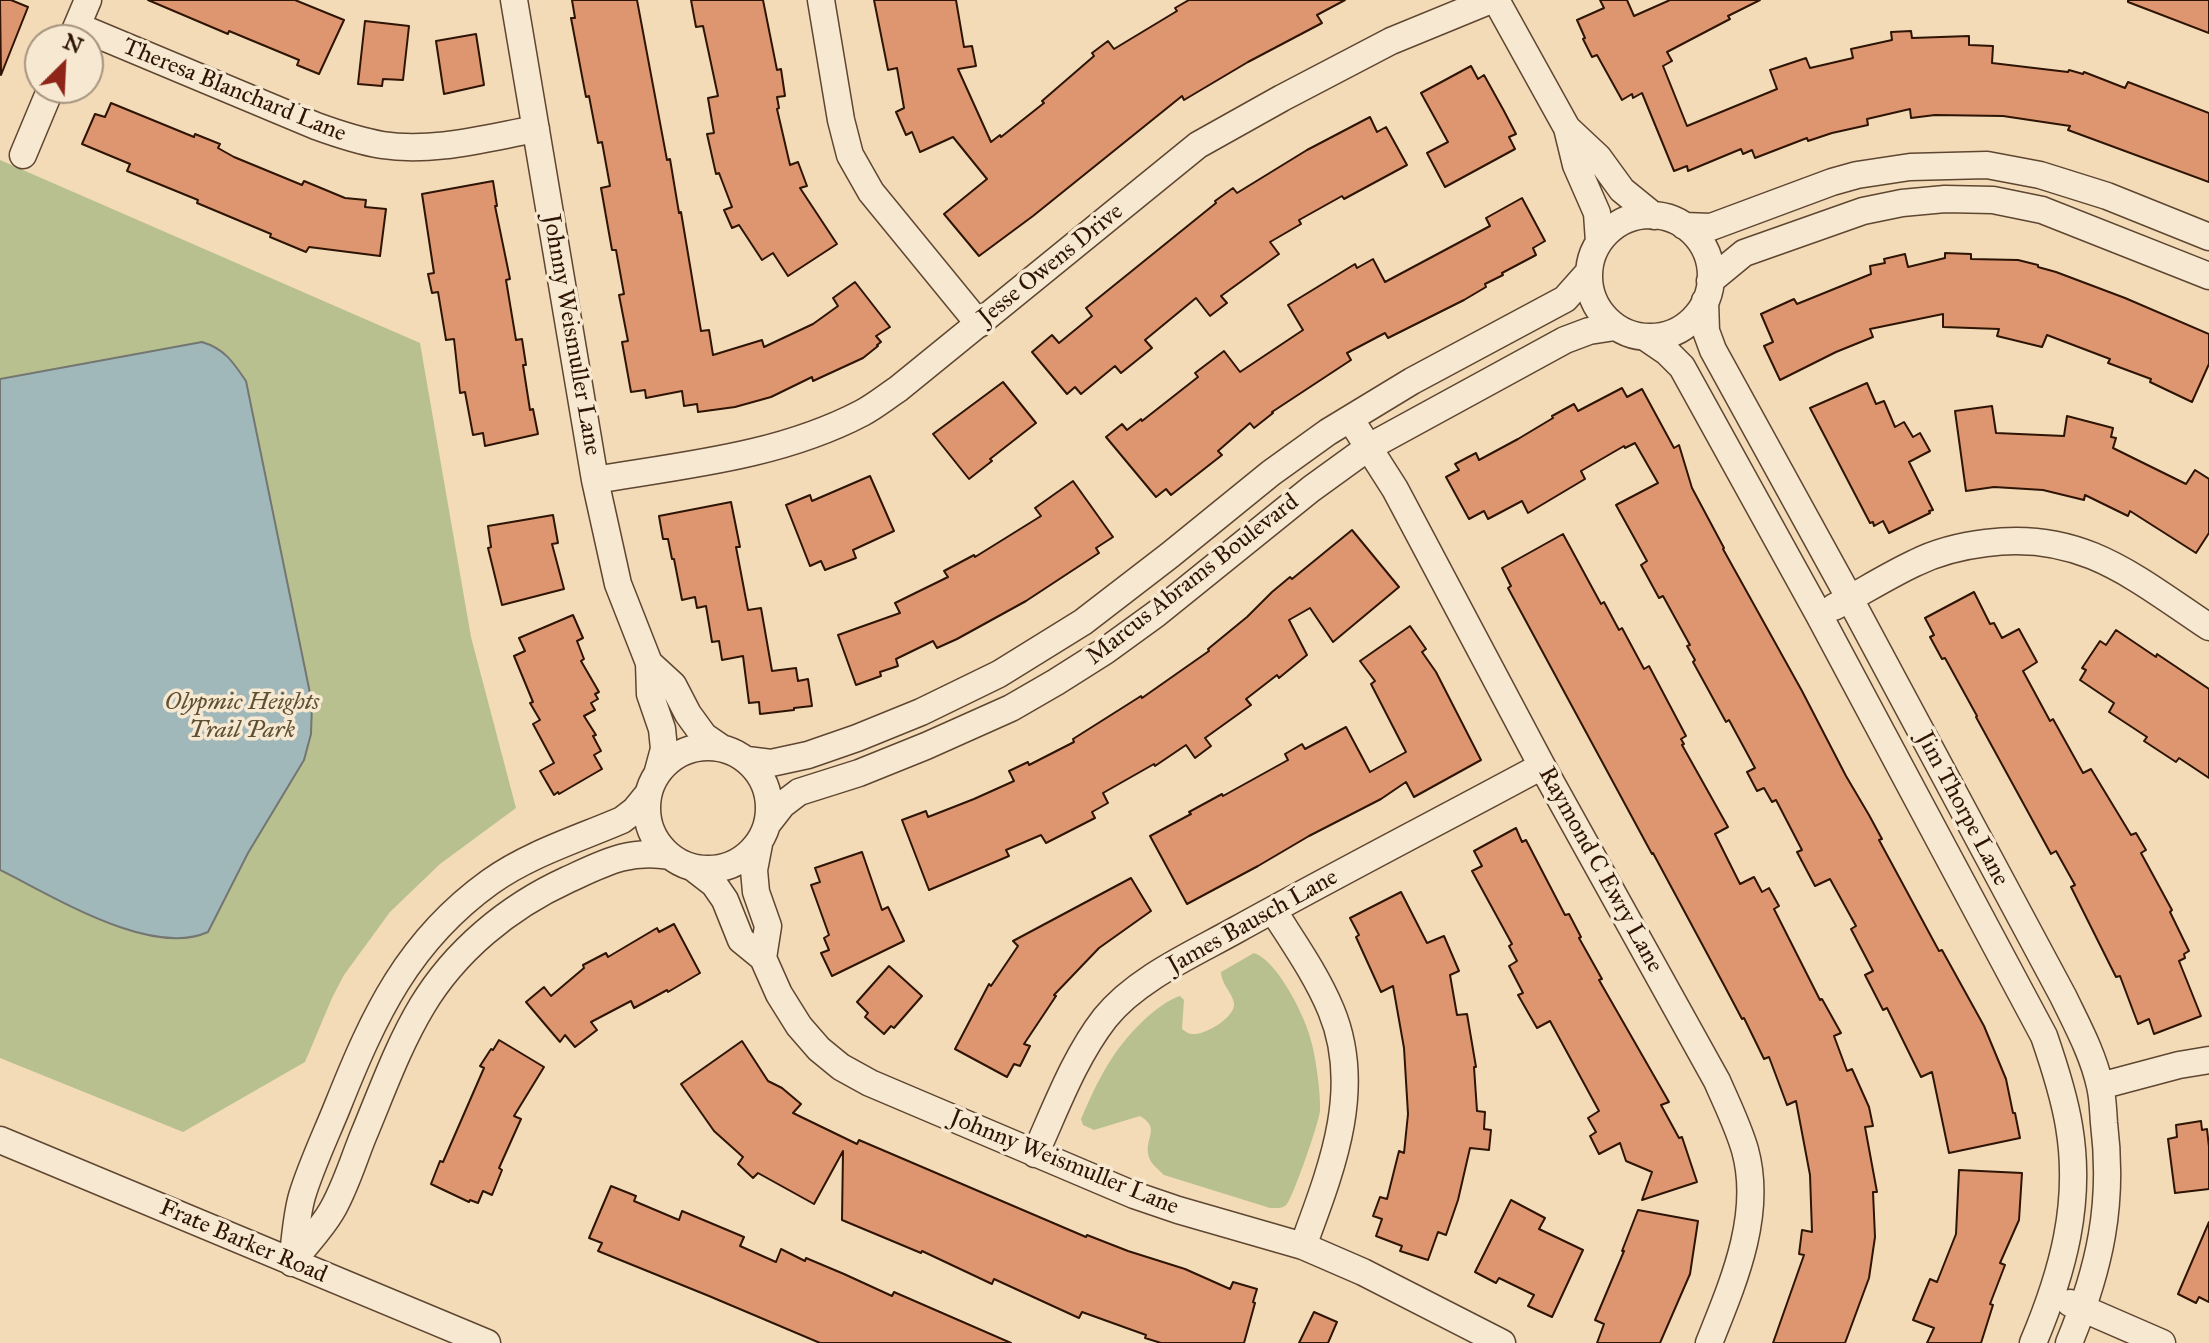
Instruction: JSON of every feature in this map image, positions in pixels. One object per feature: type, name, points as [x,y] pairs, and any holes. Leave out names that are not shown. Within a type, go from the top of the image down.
[{"type":"street","points":[[78,24],[88,0]]},
{"type":"street","name":"Johnny Weismuller Lane","points":[[514,0],[595,480],[618,584],[649,663],[650,694],[662,729],[664,749],[653,782]]},
{"type":"street","points":[[821,0],[841,120],[850,155],[871,192],[979,324]]},
{"type":"street","points":[[1494,0],[1567,128],[1576,165],[1597,213],[1599,242]]},
{"type":"street","name":"Jesse Owens Drive","points":[[595,480],[744,454],[803,439],[865,412],[898,389],[1198,145],[1391,41],[1494,0]]},
{"type":"street","name":"Theresa Blanchard Lane","points":[[104,44],[356,140],[384,145],[433,147],[536,129]]},
{"type":"street","points":[[23,155],[44,104]]},
{"type":"street","points":[[1567,128],[1598,157],[1622,190],[1654,216]]},
{"type":"street","points":[[1684,226],[1711,227],[1857,175],[1910,167],[1987,165],[2040,175],[2107,196],[2209,237]]},
{"type":"street","points":[[1708,291],[1710,270],[1699,241],[1684,226],[1664,217],[1643,216],[1614,227],[1599,242],[1591,261],[1589,283],[1600,312],[1615,327],[1645,337],[1666,335],[1686,326],[1694,318],[1708,291],[1744,253],[1863,211],[1902,203],[1945,199],[1993,200],[2042,210],[2209,276]]},
{"type":"street","name":"Marcus Abrams Boulevard","points":[[747,760],[771,763],[808,755],[908,717],[999,674],[1083,622],[1271,473],[1328,432],[1412,381],[1565,299],[1589,272]]},
{"type":"street","name":"Jim Thorpe Lane","points":[[1708,291],[1706,331],[1713,350],[1850,599],[2086,1044],[2100,1086],[2107,1144],[2107,1207],[2100,1253],[2069,1343]]},
{"type":"street","name":"Marcus Abrams Boulevard","points":[[763,833],[782,805],[799,792],[859,773],[1011,708],[1105,651],[1369,447],[1565,340],[1589,331],[1615,327]]},
{"type":"street","name":"Jim Thorpe Lane","points":[[1645,337],[1682,367],[1819,615],[2044,1036],[2069,1126],[2074,1167],[2073,1205],[2068,1239],[2053,1296],[2033,1343]]},
{"type":"street","name":"Raymond C Ewry Lane","points":[[1351,420],[1395,489],[1542,766],[1717,1081],[1737,1124],[1746,1153],[1750,1185],[1744,1247],[1709,1343]]},
{"type":"street","points":[[1819,615],[1917,561],[1959,546],[2034,540],[2065,545],[2095,556],[2124,571],[2209,627]]},
{"type":"street","name":"Johnny Weismuller Lane","points":[[649,663],[673,685],[704,736],[720,747]]},
{"type":"street","points":[[703,746],[720,747],[747,760],[767,788],[770,805],[763,833],[745,857],[729,866],[711,869],[651,853],[615,858],[562,882],[507,915],[467,950],[421,1008],[406,1036],[331,1212],[292,1263],[302,1198],[361,1045],[383,1001],[422,944],[455,909],[492,880],[529,859],[622,820],[635,810],[671,759],[686,750],[703,746]]},
{"type":"street","name":"James Bausch Lane","points":[[1035,1154],[1076,1065],[1106,1018],[1142,985],[1273,910],[1542,766]]},
{"type":"street","points":[[653,782],[647,811],[650,828],[658,844],[681,862]]},
{"type":"street","name":"Johnny Weismuller Lane","points":[[763,833],[754,870],[756,892],[768,926],[763,958]]},
{"type":"street","name":"Johnny Weismuller Lane","points":[[681,862],[714,884],[725,900],[741,940],[763,958],[779,994],[799,1026],[819,1049],[841,1067],[870,1083],[1134,1195],[1303,1246],[1363,1272],[1502,1343]]},
{"type":"street","points":[[1273,910],[1315,977],[1332,1011],[1342,1049],[1345,1085],[1343,1119],[1325,1186],[1303,1246]]},
{"type":"street","points":[[2100,1086],[2209,1060]]},
{"type":"street","name":"Frate Barker Road","points":[[0,1140],[487,1343]]},
{"type":"street","points":[[2053,1296],[2162,1343]]},
{"type":"green space","name":"Olypmic Heights Trail Park","points":[[0,160],[420,343],[471,637],[516,808],[440,864],[390,912],[344,975],[305,1062],[183,1132],[0,1058]]},
{"type":"green space","points":[[1254,953],[1263,958],[1282,979],[1298,1006],[1312,1044],[1319,1087],[1320,1111],[1311,1143],[1290,1198],[1285,1206],[1279,1208],[1270,1208],[1164,1175],[1150,1160],[1148,1147],[1151,1128],[1140,1116],[1094,1130],[1083,1125],[1081,1119],[1107,1066],[1144,1020],[1180,996],[1184,1000],[1182,1029],[1199,1034],[1212,1028],[1230,1014],[1234,1003],[1221,972]]},
{"type":"water","points":[[202,342],[223,352],[246,381],[312,703],[311,734],[304,760],[248,853],[208,932],[185,938],[159,937],[102,920],[0,870],[0,379]]},
{"type":"building","points":[[0,0],[11,0],[28,7],[1,75]]},
{"type":"building","points":[[148,0],[295,0],[344,20],[319,74],[297,65],[299,60]]},
{"type":"building","points":[[572,0],[637,0],[667,160],[670,159],[681,212],[701,331],[709,330],[713,355],[762,340],[764,347],[813,324],[838,306],[833,298],[855,282],[890,327],[876,336],[881,342],[878,346],[863,358],[813,381],[812,377],[771,397],[735,407],[698,412],[697,404],[684,406],[682,391],[646,398],[645,390],[631,392],[622,342],[628,341],[619,295],[624,294],[601,188],[610,186],[602,142],[598,143],[589,96],[586,97],[571,18],[575,18]]},
{"type":"building","points":[[691,0],[763,0],[777,70],[781,69],[785,96],[777,97],[777,109],[790,165],[798,162],[807,186],[800,188],[837,244],[788,276],[773,253],[762,260],[739,225],[732,228],[724,210],[732,207],[719,173],[716,174],[707,134],[714,133],[708,98],[718,96],[703,26],[696,27]]},
{"type":"building","points":[[874,0],[956,0],[964,47],[972,46],[976,66],[958,69],[991,142],[1044,103],[1042,101],[1108,41],[1114,49],[1177,11],[1175,8],[1189,0],[1345,0],[1317,15],[1322,23],[1184,100],[1182,96],[979,256],[944,214],[987,179],[953,137],[920,152],[912,132],[906,135],[896,112],[904,108],[897,68],[888,70]]},
{"type":"building","points":[[1600,0],[1627,0],[1634,16],[1670,0],[1760,0],[1667,52],[1672,61],[1663,66],[1687,126],[1777,89],[1770,70],[1806,58],[1810,68],[1853,58],[1851,49],[1892,40],[1891,32],[1911,31],[1912,38],[1969,36],[1969,45],[1993,46],[1992,63],[2084,72],[2125,88],[2128,82],[2209,113],[2209,182],[2068,130],[2070,126],[2003,116],[1935,115],[1911,118],[1910,109],[1867,119],[1868,125],[1808,141],[1807,138],[1755,158],[1752,150],[1743,154],[1741,149],[1688,171],[1687,166],[1674,171],[1642,93],[1622,100],[1597,55],[1592,57],[1583,39],[1577,20],[1604,8]]},
{"type":"building","points":[[2209,0],[2209,33],[2128,2]]},
{"type":"building","points":[[365,21],[409,26],[403,80],[383,79],[382,86],[358,84]]},
{"type":"building","points":[[476,34],[484,85],[444,94],[436,41]]},
{"type":"building","points":[[1471,66],[1478,79],[1484,75],[1504,111],[1516,134],[1509,137],[1515,149],[1445,187],[1427,153],[1448,142],[1421,93]]},
{"type":"building","points":[[111,103],[194,137],[195,134],[220,144],[218,148],[234,157],[302,185],[304,181],[345,198],[366,200],[365,207],[386,209],[380,256],[309,247],[306,252],[197,203],[198,200],[127,171],[130,164],[82,144],[95,114],[105,117]]},
{"type":"building","points":[[1370,117],[1377,132],[1386,127],[1407,165],[1299,220],[1301,224],[1270,242],[1279,254],[1221,296],[1227,303],[1210,316],[1196,298],[1145,340],[1152,348],[1121,373],[1115,366],[1081,394],[1075,387],[1067,394],[1032,352],[1052,335],[1059,343],[1092,316],[1086,308],[1233,188],[1237,193],[1307,150]]},
{"type":"building","points":[[493,181],[510,279],[506,280],[516,340],[522,339],[530,410],[533,409],[538,434],[485,446],[483,433],[473,435],[465,392],[460,393],[454,339],[446,340],[438,292],[432,293],[428,274],[434,273],[422,194]]},
{"type":"building","points":[[1522,198],[1545,241],[1533,248],[1536,255],[1502,273],[1464,300],[1388,338],[1385,333],[1347,353],[1351,360],[1272,412],[1254,428],[1250,423],[1218,451],[1222,455],[1171,495],[1166,489],[1156,497],[1106,437],[1122,424],[1127,430],[1142,421],[1198,377],[1195,373],[1224,351],[1240,372],[1303,330],[1288,305],[1355,264],[1357,268],[1373,259],[1385,282],[1490,226],[1486,218]]},
{"type":"building","points":[[1945,253],[1971,254],[1971,259],[2018,260],[2038,265],[2209,334],[2209,364],[2192,402],[2150,382],[2151,379],[2108,363],[2110,359],[2047,335],[2042,347],[1997,336],[1999,329],[1943,327],[1943,314],[1870,329],[1873,337],[1780,380],[1764,346],[1773,342],[1761,314],[1794,299],[1797,304],[1871,274],[1870,266],[1885,263],[1884,259],[1905,254],[1908,267],[1945,258]]},
{"type":"building","points":[[1003,382],[1036,423],[969,479],[933,434]]},
{"type":"building","points":[[1867,383],[1876,404],[1884,401],[1895,427],[1904,422],[1913,437],[1920,433],[1930,451],[1909,462],[1933,510],[1889,533],[1883,521],[1874,526],[1873,522],[1870,523],[1810,408]]},
{"type":"building","points":[[1622,388],[1627,397],[1642,389],[1674,448],[1679,445],[1692,488],[1723,549],[1882,839],[1879,840],[1939,951],[1942,950],[1984,1026],[2006,1079],[2020,1138],[1949,1153],[1932,1072],[1921,1077],[1887,1008],[1883,1010],[1865,975],[1873,971],[1851,929],[1856,926],[1830,879],[1815,886],[1797,852],[1802,850],[1776,800],[1772,802],[1764,788],[1757,791],[1747,772],[1755,768],[1693,662],[1695,660],[1687,646],[1690,645],[1663,596],[1659,598],[1641,565],[1647,561],[1616,505],[1658,483],[1635,443],[1624,446],[1581,471],[1585,479],[1528,513],[1522,501],[1488,519],[1484,511],[1469,519],[1446,477],[1459,470],[1455,464],[1476,453],[1479,460],[1574,404],[1578,411]]},
{"type":"building","points":[[1992,406],[1996,433],[2064,436],[2067,416],[2113,428],[2111,437],[2116,438],[2113,448],[2186,484],[2195,470],[2209,479],[2209,533],[2196,553],[2130,511],[2128,516],[2085,495],[2084,500],[2043,490],[1994,487],[1966,491],[1955,411]]},
{"type":"building","points":[[870,476],[894,531],[853,550],[856,558],[825,570],[821,561],[810,566],[786,505],[810,495],[812,501]]},
{"type":"building","points":[[1073,481],[1113,537],[1096,548],[1099,553],[1026,601],[957,639],[937,648],[933,641],[896,659],[898,666],[880,672],[881,676],[856,685],[838,635],[900,613],[895,603],[948,577],[944,571],[975,557],[1041,516],[1035,508]]},
{"type":"building","points":[[731,502],[748,610],[761,608],[772,671],[796,668],[798,681],[808,679],[812,706],[760,714],[759,702],[749,703],[743,656],[722,660],[719,641],[712,642],[706,606],[697,608],[695,597],[682,600],[674,559],[668,539],[663,539],[659,516]]},
{"type":"building","points":[[553,515],[558,543],[552,544],[564,589],[502,605],[488,548],[491,547],[488,526]]},
{"type":"building","points":[[1352,530],[1399,587],[1333,642],[1310,608],[1289,620],[1307,655],[1246,699],[1251,705],[1205,738],[1211,746],[1195,758],[1186,745],[1155,766],[1103,793],[1108,803],[1092,812],[1095,818],[1046,843],[1041,835],[1006,850],[1009,856],[929,890],[902,820],[926,811],[928,817],[1014,781],[1009,771],[1028,762],[1029,765],[1074,742],[1073,739],[1142,698],[1209,651],[1272,592]]},
{"type":"building","points":[[1563,534],[1601,604],[1604,602],[1619,630],[1622,628],[1644,669],[1649,666],[1686,736],[1681,739],[1682,745],[1728,827],[1715,834],[1740,884],[1754,877],[1762,892],[1769,888],[1779,906],[1774,909],[1820,1000],[1841,1033],[1834,1036],[1847,1071],[1852,1069],[1869,1107],[1873,1126],[1865,1127],[1877,1192],[1873,1192],[1875,1237],[1869,1278],[1845,1343],[1773,1343],[1804,1255],[1799,1254],[1802,1230],[1812,1232],[1810,1175],[1796,1101],[1787,1105],[1769,1057],[1764,1059],[1508,588],[1511,586],[1502,568]]},
{"type":"building","points":[[1974,592],[1990,624],[1994,623],[2002,638],[2019,629],[2037,662],[2023,671],[2050,721],[2053,719],[2083,773],[2091,769],[2131,835],[2136,833],[2146,850],[2141,853],[2172,910],[2170,912],[2189,951],[2179,961],[2201,1016],[2154,1034],[2149,1019],[2138,1024],[2120,976],[2116,977],[2071,887],[2075,885],[2056,851],[2051,854],[1945,658],[1942,659],[1930,637],[1934,635],[1925,618]]},
{"type":"building","points":[[573,615],[583,638],[577,641],[584,659],[581,661],[599,692],[595,694],[598,699],[591,703],[595,710],[584,716],[596,735],[593,736],[601,751],[594,755],[602,769],[554,795],[540,771],[554,763],[533,724],[540,720],[530,703],[533,702],[514,656],[525,651],[519,638]]},
{"type":"building","points":[[1410,626],[1426,649],[1422,652],[1436,672],[1481,760],[1414,797],[1406,782],[1381,799],[1187,904],[1150,836],[1288,760],[1285,754],[1302,744],[1305,749],[1346,727],[1370,772],[1406,752],[1371,684],[1375,681],[1360,661]]},
{"type":"building","points":[[2116,630],[2209,689],[2209,778],[2179,758],[2176,762],[2144,741],[2147,737],[2109,712],[2114,703],[2080,680],[2086,670],[2082,668],[2100,641],[2106,645]]},
{"type":"building","points":[[1516,828],[1522,842],[1526,840],[1565,915],[1569,914],[1602,979],[1599,980],[1669,1102],[1661,1105],[1679,1138],[1682,1137],[1697,1182],[1642,1200],[1652,1172],[1626,1161],[1620,1143],[1599,1154],[1590,1136],[1596,1132],[1588,1118],[1599,1111],[1550,1021],[1537,1028],[1518,995],[1523,993],[1509,966],[1517,961],[1509,946],[1512,944],[1472,871],[1482,866],[1474,851]]},
{"type":"building","points":[[862,852],[882,910],[888,907],[904,941],[832,976],[821,953],[829,950],[824,938],[829,935],[811,885],[820,882],[815,868]]},
{"type":"building","points":[[1131,878],[1151,911],[1099,948],[1054,995],[1024,1044],[1030,1046],[1020,1066],[1014,1064],[1007,1077],[955,1049],[989,984],[991,986],[1018,946],[1013,941]]},
{"type":"building","points":[[1401,892],[1427,943],[1444,936],[1459,971],[1450,975],[1457,1015],[1467,1014],[1476,1067],[1477,1111],[1485,1112],[1484,1129],[1491,1130],[1489,1150],[1470,1148],[1446,1235],[1438,1232],[1428,1260],[1400,1251],[1402,1246],[1376,1236],[1382,1219],[1373,1216],[1380,1197],[1387,1199],[1399,1151],[1404,1153],[1408,1114],[1404,1048],[1393,986],[1381,992],[1350,918]]},
{"type":"building","points":[[674,924],[700,973],[634,1008],[631,1001],[591,1022],[597,1030],[575,1047],[565,1035],[560,1042],[526,1002],[544,987],[551,996],[584,968],[583,965],[606,953],[608,957],[657,928],[659,932]]},
{"type":"building","points":[[889,966],[922,996],[894,1028],[891,1026],[884,1034],[865,1017],[868,1013],[857,1002]]},
{"type":"building","points":[[499,1040],[544,1067],[514,1116],[521,1119],[499,1168],[502,1170],[492,1195],[483,1191],[478,1203],[469,1202],[431,1184],[484,1068],[480,1066]]},
{"type":"building","points":[[742,1041],[768,1081],[801,1104],[793,1113],[857,1144],[859,1140],[1086,1237],[1185,1269],[1230,1289],[1233,1282],[1257,1289],[1244,1343],[1161,1343],[1082,1312],[1079,1318],[994,1279],[992,1284],[922,1251],[842,1220],[843,1151],[814,1204],[758,1173],[753,1178],[738,1164],[743,1157],[714,1131],[681,1084]]},
{"type":"building","points":[[2201,1121],[2202,1130],[2207,1129],[2209,1189],[2175,1193],[2168,1139],[2177,1137],[2176,1125]]},
{"type":"building","points":[[1959,1170],[2022,1173],[2019,1220],[2000,1263],[2005,1265],[1990,1304],[1993,1305],[1981,1343],[1927,1343],[1934,1328],[1913,1320],[1930,1279],[1937,1282],[1956,1234]]},
{"type":"building","points":[[611,1186],[636,1196],[634,1201],[679,1220],[682,1211],[744,1237],[740,1246],[776,1262],[781,1249],[892,1296],[894,1292],[1011,1343],[820,1343],[598,1251],[602,1243],[589,1238]]},
{"type":"building","points":[[1511,1200],[1545,1218],[1539,1229],[1583,1250],[1552,1317],[1528,1306],[1534,1295],[1499,1278],[1496,1283],[1475,1272]]},
{"type":"building","points":[[1638,1210],[1698,1221],[1690,1274],[1660,1343],[1597,1343],[1604,1324],[1595,1320]]},
{"type":"building","points":[[2209,1222],[2209,1302],[2199,1297],[2196,1303],[2178,1294]]},
{"type":"building","points":[[1314,1312],[1337,1322],[1328,1343],[1299,1343]]}]
